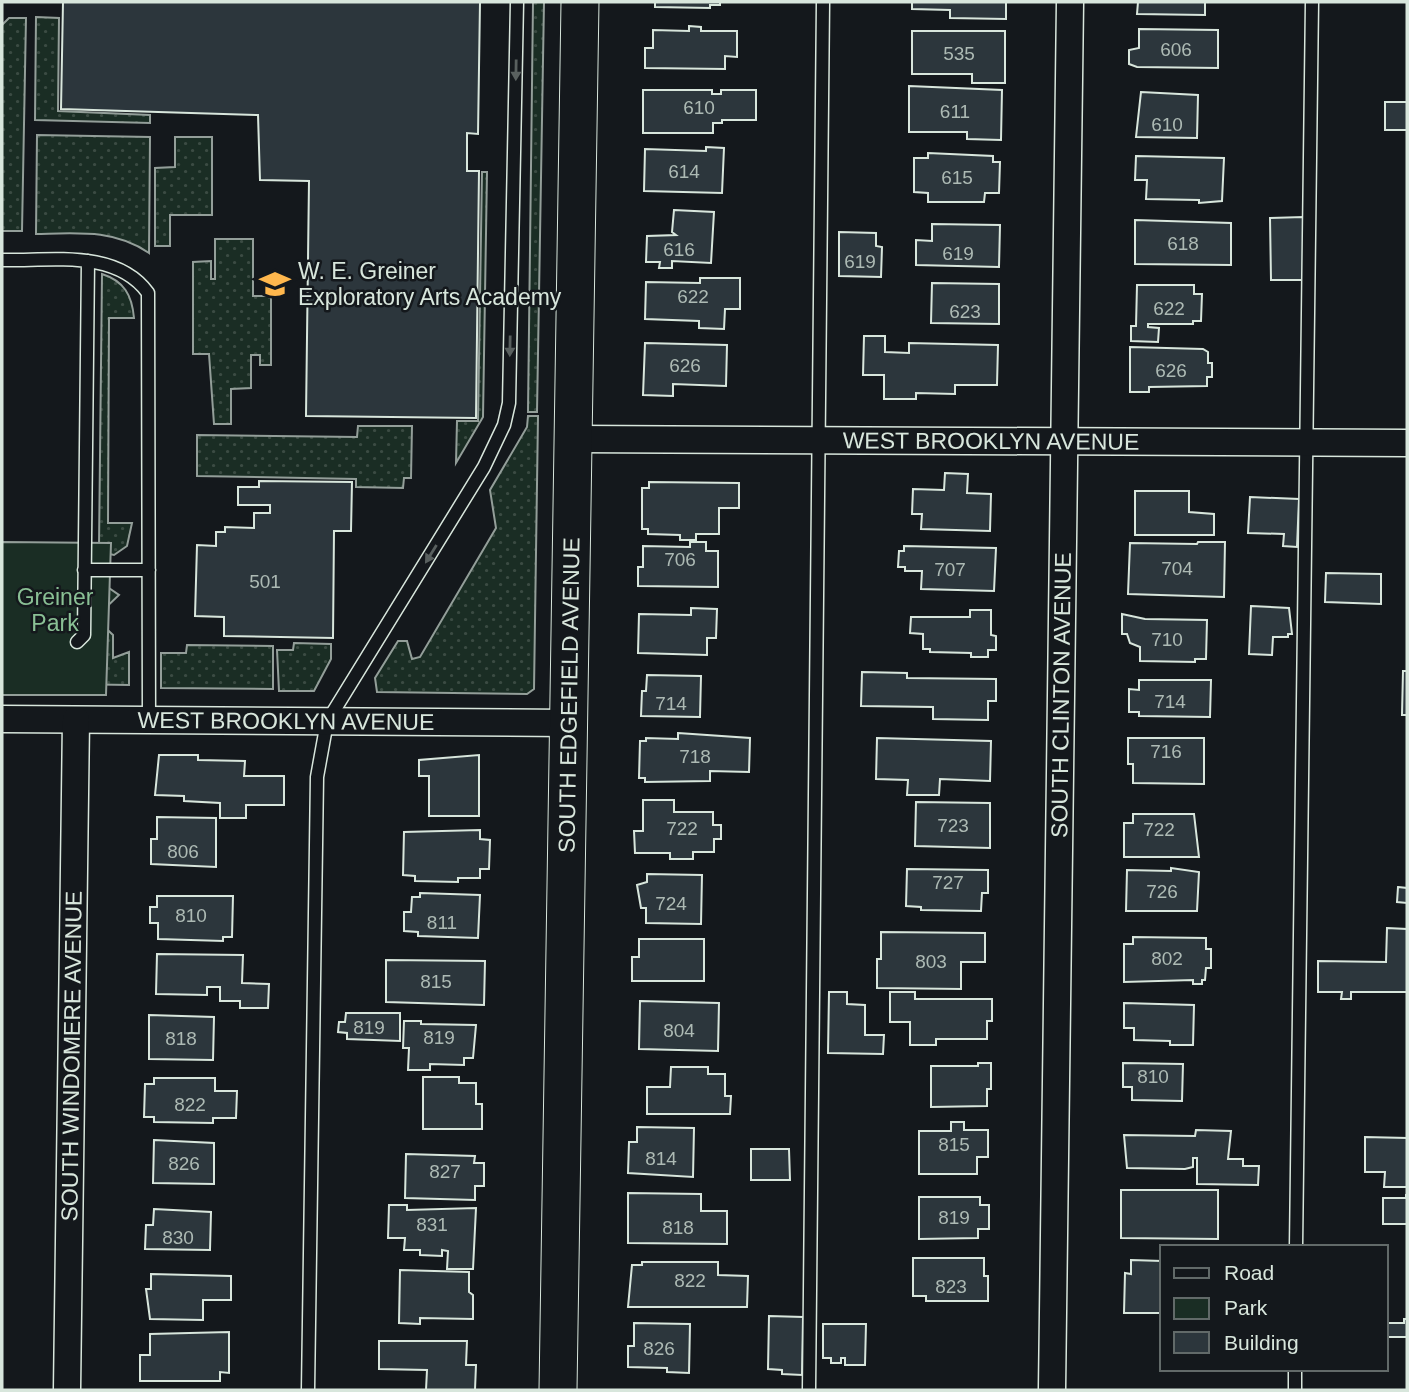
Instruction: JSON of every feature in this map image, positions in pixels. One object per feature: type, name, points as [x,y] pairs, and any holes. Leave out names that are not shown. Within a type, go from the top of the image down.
[{"type":"street","name":"SOUTH EDGEFIELD AVENUE","points":[[558,1390],[580,2]]},
{"type":"street","name":"SOUTH CLINTON AVENUE","points":[[1052,1390],[1070,2]]},
{"type":"street","name":"WEST BROOKLYN AVENUE","points":[[575,439],[1407,443]]},
{"type":"street","name":"WEST BROOKLYN AVENUE","points":[[2,719],[568,723]]},
{"type":"street","name":"SOUTH WINDOMERE AVENUE","points":[[67,1390],[76,720]]},
{"type":"lane","points":[[308,1390],[317,777],[327,722],[484,467],[504,425],[509,403],[517,2]]},
{"type":"lane","points":[[809,1390],[821,471],[818,439],[823,2]]},
{"type":"lane","points":[[1297,1245],[1312,2]]},
{"type":"lane","points":[[2,260],[97,261],[137,278],[148,293],[149,722]]},
{"type":"lane","points":[[77,642],[84,635],[88,261]]},
{"type":"lane","points":[[84,570],[149,570]]},
{"type":"lane","points":[[1295,1371],[1295,1390]]},
{"type":"green space","points":[[533,2],[544,2],[537,412],[528,412]]},
{"type":"green space","points":[[36,17],[59,18],[58,111],[150,115],[150,123],[35,120]]},
{"type":"green space","points":[[9,18],[26,18],[22,231],[2,231],[2,25]]},
{"type":"green space","points":[[37,135],[150,137],[149,253],[136,245],[109,236],[81,233],[36,234]]},
{"type":"green space","points":[[175,137],[212,137],[212,215],[170,215],[170,246],[155,246],[155,168],[175,167]]},
{"type":"green space","points":[[482,172],[487,172],[483,417],[456,463],[457,421],[478,421]]},
{"type":"green space","points":[[215,239],[253,239],[253,296],[271,296],[271,365],[260,365],[260,355],[251,355],[251,388],[231,389],[231,424],[214,424],[209,354],[193,354],[193,262],[211,261],[211,279],[215,279]]},
{"type":"green space","points":[[102,274],[126,290],[134,318],[109,318],[108,523],[132,523],[127,546],[114,555],[105,553],[99,547]]},
{"type":"green space","points":[[528,416],[538,416],[534,689],[527,694],[377,692],[375,678],[398,641],[407,641],[412,659],[420,657],[496,528],[490,490],[527,427]]},
{"type":"green space","points":[[358,426],[412,426],[411,478],[404,478],[403,488],[356,487],[356,479],[197,476],[197,435],[357,437]]},
{"type":"green space","name":"Greiner Park","points":[[2,542],[111,543],[106,695],[2,695]]},
{"type":"green space","points":[[106,586],[119,595],[95,618],[113,635],[113,658],[129,652],[129,685],[2,683]]},
{"type":"green space","points":[[294,643],[331,644],[331,659],[314,691],[279,691],[277,650],[293,650]]},
{"type":"green space","points":[[187,645],[273,646],[273,689],[161,688],[161,653],[186,653]]},
{"type":"building","points":[[63,2],[480,2],[478,134],[467,133],[467,171],[479,171],[476,418],[306,416],[309,181],[260,180],[258,115],[61,109]]},
{"type":"building","points":[[655,2],[720,2],[720,5],[710,5],[710,8],[655,7]]},
{"type":"building","points":[[912,2],[1006,2],[1006,19],[950,18],[950,10],[912,9]]},
{"type":"building","points":[[1138,2],[1205,2],[1205,15],[1137,14]]},
{"type":"building","points":[[689,26],[701,27],[701,31],[737,31],[737,57],[725,56],[725,69],[645,68],[645,48],[653,48],[653,30],[689,31]]},
{"type":"building","points":[[1139,29],[1218,30],[1218,68],[1137,67],[1129,64],[1129,50],[1139,48]]},
{"type":"building","points":[[912,31],[1005,31],[1005,83],[972,83],[972,74],[912,74]]},
{"type":"building","points":[[909,86],[1002,90],[1001,140],[967,139],[967,132],[909,132]]},
{"type":"building","points":[[643,90],[712,90],[712,94],[721,94],[721,90],[756,90],[756,120],[722,120],[722,123],[713,123],[713,133],[643,133]]},
{"type":"building","points":[[1141,92],[1198,95],[1197,138],[1136,137]]},
{"type":"building","points":[[1385,102],[1407,102],[1407,130],[1385,130]]},
{"type":"building","points":[[706,147],[724,148],[722,193],[644,191],[645,149],[706,151]]},
{"type":"building","points":[[928,153],[993,156],[993,162],[1000,162],[999,193],[985,193],[984,202],[928,202],[928,193],[914,192],[914,158],[928,158]]},
{"type":"building","points":[[1136,156],[1224,158],[1222,201],[1199,203],[1199,200],[1146,199],[1147,180],[1135,180]]},
{"type":"building","points":[[674,210],[714,212],[711,263],[672,261],[672,268],[659,268],[660,262],[646,262],[647,236],[676,235],[672,232]]},
{"type":"building","points":[[1303,217],[1304,280],[1271,280],[1270,218]]},
{"type":"building","points":[[1135,220],[1231,223],[1231,265],[1135,264]]},
{"type":"building","points":[[932,224],[1000,225],[999,267],[916,265],[916,240],[932,241]]},
{"type":"building","points":[[839,232],[876,233],[876,246],[882,247],[881,277],[839,276]]},
{"type":"building","points":[[700,278],[740,278],[740,309],[725,309],[724,329],[699,328],[699,321],[645,319],[646,282],[700,283]]},
{"type":"building","points":[[932,283],[999,284],[999,324],[931,323]]},
{"type":"building","points":[[1137,285],[1194,285],[1194,294],[1202,294],[1201,321],[1193,321],[1193,324],[1148,324],[1148,327],[1159,328],[1158,342],[1131,341],[1131,326],[1136,326]]},
{"type":"building","points":[[864,336],[885,336],[885,352],[909,353],[909,343],[998,345],[997,385],[955,385],[955,394],[916,393],[916,399],[884,399],[884,375],[863,375]]},
{"type":"building","points":[[645,343],[727,345],[726,386],[673,384],[673,396],[643,395]]},
{"type":"building","points":[[1130,347],[1203,349],[1208,352],[1208,363],[1212,363],[1212,377],[1207,377],[1207,386],[1149,387],[1149,392],[1130,392]]},
{"type":"building","points":[[945,473],[968,474],[967,493],[991,494],[990,531],[921,529],[922,514],[912,514],[913,489],[944,490]]},
{"type":"building","points":[[259,481],[352,482],[351,531],[334,531],[333,638],[224,636],[224,617],[195,616],[197,545],[216,546],[216,532],[225,532],[225,527],[254,528],[254,513],[270,513],[270,505],[238,505],[238,487],[259,487]]},
{"type":"building","points":[[649,482],[739,483],[739,508],[719,508],[719,534],[696,534],[696,540],[680,540],[680,535],[648,534],[648,529],[642,529],[642,488],[649,488]]},
{"type":"building","points":[[1135,491],[1189,491],[1189,512],[1214,514],[1214,535],[1135,535]]},
{"type":"building","points":[[1250,497],[1299,499],[1297,547],[1283,546],[1284,534],[1248,533]]},
{"type":"building","points":[[690,542],[706,542],[706,551],[718,551],[718,587],[638,586],[638,567],[643,567],[643,546],[690,547]]},
{"type":"building","points":[[1225,542],[1224,597],[1128,594],[1130,543]]},
{"type":"building","points":[[904,546],[996,548],[994,591],[921,589],[922,571],[905,571],[905,567],[898,567],[899,551],[904,551]]},
{"type":"building","points":[[1326,573],[1381,574],[1381,604],[1325,602]]},
{"type":"building","points":[[1251,606],[1289,608],[1292,634],[1288,634],[1288,637],[1273,637],[1272,655],[1249,654]]},
{"type":"building","points":[[691,608],[717,609],[716,638],[707,638],[707,655],[638,653],[639,614],[691,615]]},
{"type":"building","points":[[970,610],[991,610],[991,635],[996,636],[996,650],[988,650],[988,657],[971,657],[971,653],[930,652],[930,649],[923,649],[923,634],[910,633],[911,617],[970,617]]},
{"type":"building","points":[[1122,614],[1145,619],[1207,620],[1206,659],[1195,659],[1195,662],[1140,661],[1140,647],[1130,643],[1127,634],[1122,634]]},
{"type":"building","points":[[1403,671],[1407,671],[1407,715],[1402,715]]},
{"type":"building","points":[[862,672],[907,673],[907,678],[996,679],[996,701],[988,701],[988,720],[933,719],[933,707],[861,706]]},
{"type":"building","points":[[647,675],[701,676],[700,717],[641,716],[642,691],[646,691]]},
{"type":"building","points":[[1139,680],[1211,680],[1210,717],[1139,716],[1139,712],[1129,712],[1129,689],[1139,690]]},
{"type":"building","points":[[678,733],[750,738],[749,772],[710,771],[710,781],[645,782],[645,778],[639,778],[640,741],[646,741],[646,738],[678,739]]},
{"type":"building","points":[[877,738],[991,741],[990,781],[940,779],[939,795],[907,795],[908,780],[876,779]]},
{"type":"building","points":[[1128,738],[1204,738],[1204,784],[1133,783],[1133,764],[1128,764]]},
{"type":"building","points":[[159,755],[198,755],[198,760],[245,761],[244,776],[284,776],[284,805],[246,805],[246,818],[220,818],[220,803],[184,801],[184,796],[155,795]]},
{"type":"building","points":[[479,755],[479,816],[429,816],[429,776],[419,776],[419,760]]},
{"type":"building","points":[[643,800],[674,800],[674,812],[713,812],[713,825],[721,825],[721,839],[714,839],[714,852],[693,852],[693,859],[670,859],[670,853],[635,853],[634,831],[643,831]]},
{"type":"building","points":[[916,802],[990,803],[990,848],[915,846]]},
{"type":"building","points":[[1133,814],[1194,814],[1199,857],[1124,857],[1124,823],[1133,823]]},
{"type":"building","points":[[157,817],[216,818],[216,867],[151,864],[151,839],[157,839]]},
{"type":"building","points":[[480,830],[480,839],[490,840],[489,869],[480,869],[480,878],[458,878],[458,882],[415,881],[415,876],[403,875],[404,832]]},
{"type":"building","points":[[1171,868],[1199,872],[1197,911],[1126,911],[1127,870],[1171,871]]},
{"type":"building","points":[[907,869],[988,870],[988,893],[982,893],[981,911],[921,910],[921,907],[906,906]]},
{"type":"building","points":[[647,874],[702,875],[701,924],[646,923],[646,908],[641,908],[637,885],[647,882]]},
{"type":"building","points":[[1398,887],[1407,888],[1407,903],[1397,902]]},
{"type":"building","points":[[420,893],[480,895],[478,938],[418,936],[418,932],[404,931],[404,912],[411,912],[412,897],[420,897]]},
{"type":"building","points":[[157,896],[233,896],[232,937],[223,937],[223,941],[158,939],[158,923],[150,923],[150,907],[157,907]]},
{"type":"building","points":[[1387,928],[1407,929],[1407,992],[1351,992],[1351,999],[1341,999],[1342,992],[1318,992],[1318,961],[1386,962]]},
{"type":"building","points":[[881,932],[985,933],[985,962],[961,962],[961,989],[877,988]]},
{"type":"building","points":[[1133,937],[1206,938],[1206,949],[1211,949],[1211,968],[1206,968],[1202,984],[1193,984],[1193,980],[1124,982],[1124,944],[1133,944]]},
{"type":"building","points":[[639,939],[704,939],[704,981],[632,981],[632,957],[639,957]]},
{"type":"building","points":[[157,954],[243,955],[242,983],[269,984],[268,1008],[240,1008],[240,1001],[220,1001],[220,987],[207,987],[207,995],[156,994]]},
{"type":"building","points":[[386,960],[485,961],[484,1005],[386,1002]]},
{"type":"building","points":[[829,992],[847,992],[847,1004],[865,1005],[865,1035],[884,1035],[883,1054],[828,1053]]},
{"type":"building","points":[[890,992],[915,992],[915,999],[992,999],[992,1021],[987,1021],[987,1039],[936,1039],[936,1045],[910,1045],[910,1022],[890,1022]]},
{"type":"building","points":[[640,1001],[719,1003],[718,1051],[639,1049]]},
{"type":"building","points":[[1124,1003],[1194,1005],[1193,1045],[1134,1040],[1134,1028],[1124,1028]]},
{"type":"building","points":[[346,1013],[400,1013],[400,1041],[347,1039],[347,1033],[338,1032],[339,1022],[345,1022]]},
{"type":"building","points":[[149,1015],[214,1017],[213,1060],[149,1059]]},
{"type":"building","points":[[404,1021],[476,1025],[473,1058],[464,1058],[464,1065],[430,1064],[430,1070],[408,1070],[409,1048],[403,1048]]},
{"type":"building","points":[[978,1063],[991,1063],[991,1089],[987,1089],[987,1106],[931,1107],[931,1066],[978,1066]]},
{"type":"building","points":[[1123,1063],[1183,1064],[1182,1101],[1132,1100],[1132,1087],[1123,1087]]},
{"type":"building","points":[[671,1067],[708,1067],[708,1074],[725,1074],[725,1096],[731,1096],[730,1114],[647,1114],[647,1087],[670,1087]]},
{"type":"building","points":[[423,1077],[459,1077],[459,1083],[476,1083],[476,1104],[482,1104],[482,1129],[423,1129]]},
{"type":"building","points":[[154,1078],[215,1078],[215,1091],[237,1091],[236,1118],[213,1118],[213,1123],[154,1122],[154,1117],[144,1117],[145,1084],[154,1084]]},
{"type":"building","points":[[951,1122],[964,1122],[964,1130],[988,1130],[988,1157],[977,1157],[977,1174],[919,1174],[919,1131],[951,1131]]},
{"type":"building","points":[[637,1127],[694,1128],[693,1177],[628,1173],[629,1142],[637,1142]]},
{"type":"building","points":[[1196,1130],[1231,1131],[1228,1159],[1243,1159],[1243,1166],[1259,1166],[1258,1185],[1197,1184],[1197,1158],[1193,1158],[1193,1167],[1185,1169],[1127,1168],[1124,1135],[1195,1136]]},
{"type":"building","points":[[1365,1137],[1407,1138],[1407,1187],[1384,1187],[1385,1172],[1365,1172]]},
{"type":"building","points":[[154,1140],[214,1143],[214,1184],[153,1183]]},
{"type":"building","points":[[751,1149],[789,1149],[790,1180],[751,1180]]},
{"type":"building","points":[[406,1154],[475,1156],[474,1163],[484,1163],[484,1186],[475,1186],[475,1200],[405,1198]]},
{"type":"building","points":[[1121,1190],[1218,1190],[1218,1239],[1121,1238]]},
{"type":"building","points":[[628,1193],[701,1194],[701,1211],[727,1211],[727,1244],[628,1243]]},
{"type":"building","points":[[1406,1195],[1407,1224],[1383,1224],[1383,1198],[1406,1198]]},
{"type":"building","points":[[919,1197],[980,1197],[980,1205],[989,1205],[989,1229],[978,1229],[978,1238],[919,1239]]},
{"type":"building","points":[[389,1205],[407,1205],[407,1210],[476,1208],[473,1269],[447,1269],[448,1251],[442,1250],[442,1256],[420,1255],[420,1250],[404,1250],[405,1238],[388,1238]]},
{"type":"building","points":[[154,1209],[211,1212],[210,1250],[145,1249],[146,1225],[153,1225]]},
{"type":"building","points":[[913,1258],[984,1258],[984,1276],[988,1276],[988,1301],[926,1301],[926,1296],[913,1296]]},
{"type":"building","points":[[1131,1260],[1160,1261],[1160,1313],[1124,1313],[1125,1273],[1131,1274]]},
{"type":"building","points":[[642,1262],[718,1262],[718,1275],[748,1276],[747,1307],[628,1307],[632,1265],[642,1265]]},
{"type":"building","points":[[400,1270],[469,1272],[473,1319],[420,1318],[420,1324],[399,1323]]},
{"type":"building","points":[[151,1274],[231,1276],[231,1300],[203,1300],[203,1320],[150,1319],[146,1289],[151,1289]]},
{"type":"building","points":[[769,1316],[803,1317],[802,1375],[782,1374],[782,1370],[768,1369]]},
{"type":"building","points":[[1404,1319],[1407,1319],[1407,1337],[1388,1337],[1388,1323],[1404,1323]]},
{"type":"building","points":[[634,1323],[690,1324],[689,1373],[667,1372],[667,1368],[628,1367],[628,1346],[634,1346]]},
{"type":"building","points":[[823,1324],[866,1324],[865,1365],[845,1365],[845,1358],[841,1358],[841,1363],[831,1363],[831,1358],[823,1358]]},
{"type":"building","points":[[229,1332],[229,1373],[220,1372],[220,1381],[140,1381],[140,1355],[150,1355],[150,1334]]},
{"type":"building","points":[[379,1341],[467,1341],[466,1365],[476,1365],[475,1390],[426,1390],[427,1370],[379,1369]]},
{"type":"place","name":"W. E. Greiner Exploratory Arts Academy","points":[[275,284]]}]
